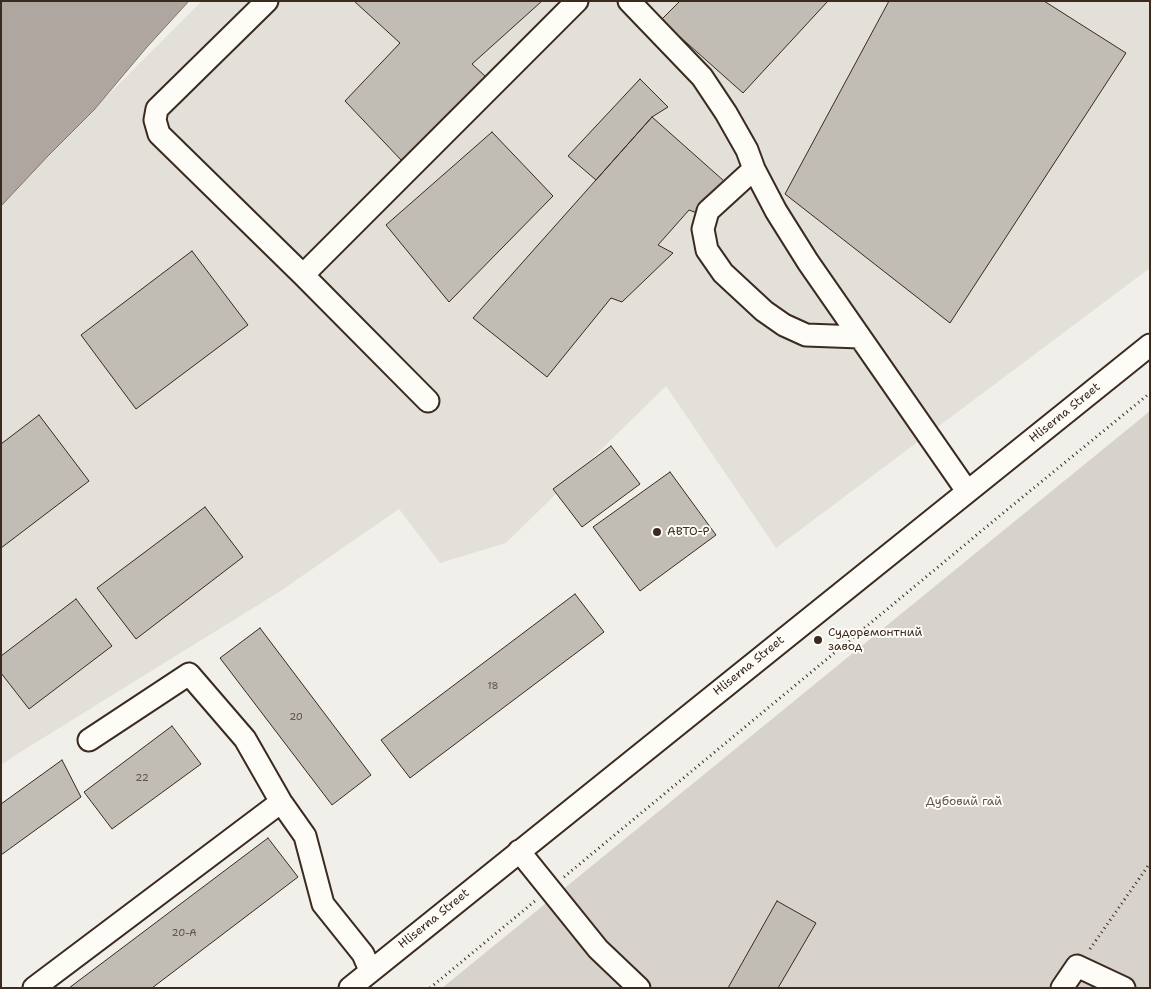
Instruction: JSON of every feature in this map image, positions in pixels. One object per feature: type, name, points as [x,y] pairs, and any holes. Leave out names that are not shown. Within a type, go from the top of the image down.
[{"type":"street","points":[[267,1],[157,109],[155,120],[158,134],[303,275],[428,401]]},
{"type":"street","points":[[303,275],[577,1]]},
{"type":"street","points":[[629,1],[702,77],[726,113],[747,150],[754,169],[776,211],[808,262],[968,491]]},
{"type":"street","points":[[754,169],[708,211],[702,229],[707,250],[723,273],[764,311],[784,325],[806,335],[860,337]]},
{"type":"street","name":"Hliserna Street","points":[[350,988],[370,970],[1150,345]]},
{"type":"street","points":[[90,740],[189,674],[245,739],[281,802],[305,836],[323,904],[363,954],[370,970]]},
{"type":"street","points":[[34,988],[281,802]]},
{"type":"street","points":[[519,851],[598,949],[639,988]]},
{"type":"street","points":[[1062,988],[1077,966],[1124,988]]},
{"type":"path","points":[[560,881],[977,534],[1150,393]]},
{"type":"path","points":[[1077,966],[1150,863]]},
{"type":"path","points":[[430,988],[537,900]]},
{"type":"shaded area","points":[[1,1],[189,1],[94,110],[1,206]]},
{"type":"shaded area","points":[[202,1],[1150,1],[1150,268],[776,548],[666,386],[506,543],[440,563],[399,509],[279,592],[1,765],[1,202]]},
{"type":"green space","name":"Дубовий гай","points":[[1150,411],[1150,988],[442,988]]},
{"type":"building","points":[[354,1],[542,1],[472,64],[486,77],[402,161],[345,101],[400,43]]},
{"type":"building","points":[[680,1],[828,1],[743,93],[661,20]]},
{"type":"building","points":[[889,1],[1044,1],[1126,53],[950,323],[785,194]]},
{"type":"building","points":[[640,79],[668,107],[652,117],[596,180],[568,156]]},
{"type":"building","points":[[652,117],[724,181],[697,213],[689,210],[658,245],[673,253],[622,302],[611,298],[547,377],[473,318]]},
{"type":"building","points":[[492,132],[553,196],[449,302],[386,225]]},
{"type":"building","points":[[192,251],[248,325],[136,409],[81,335]]},
{"type":"building","points":[[39,415],[89,481],[1,548],[1,444]]},
{"type":"building","points":[[611,446],[640,484],[582,527],[553,489]]},
{"type":"building","points":[[670,472],[716,535],[640,591],[593,527]]},
{"type":"building","points":[[205,507],[243,557],[136,639],[97,588]]},
{"type":"building","points":[[575,594],[604,632],[410,778],[381,740]]},
{"type":"building","points":[[76,599],[112,646],[29,709],[1,673],[1,656]]},
{"type":"building","points":[[260,628],[371,775],[332,805],[220,658]]},
{"type":"building","points":[[172,726],[201,764],[112,829],[84,792]]},
{"type":"building","points":[[62,760],[81,797],[1,855],[1,804]]},
{"type":"building","points":[[268,838],[298,877],[152,988],[69,988]]},
{"type":"building","points":[[777,901],[816,923],[778,988],[728,988]]},
{"type":"place","name":"АВТО-Р","points":[[657,532]]},
{"type":"place","name":"Судоремонтний завод","points":[[818,640]]}]
